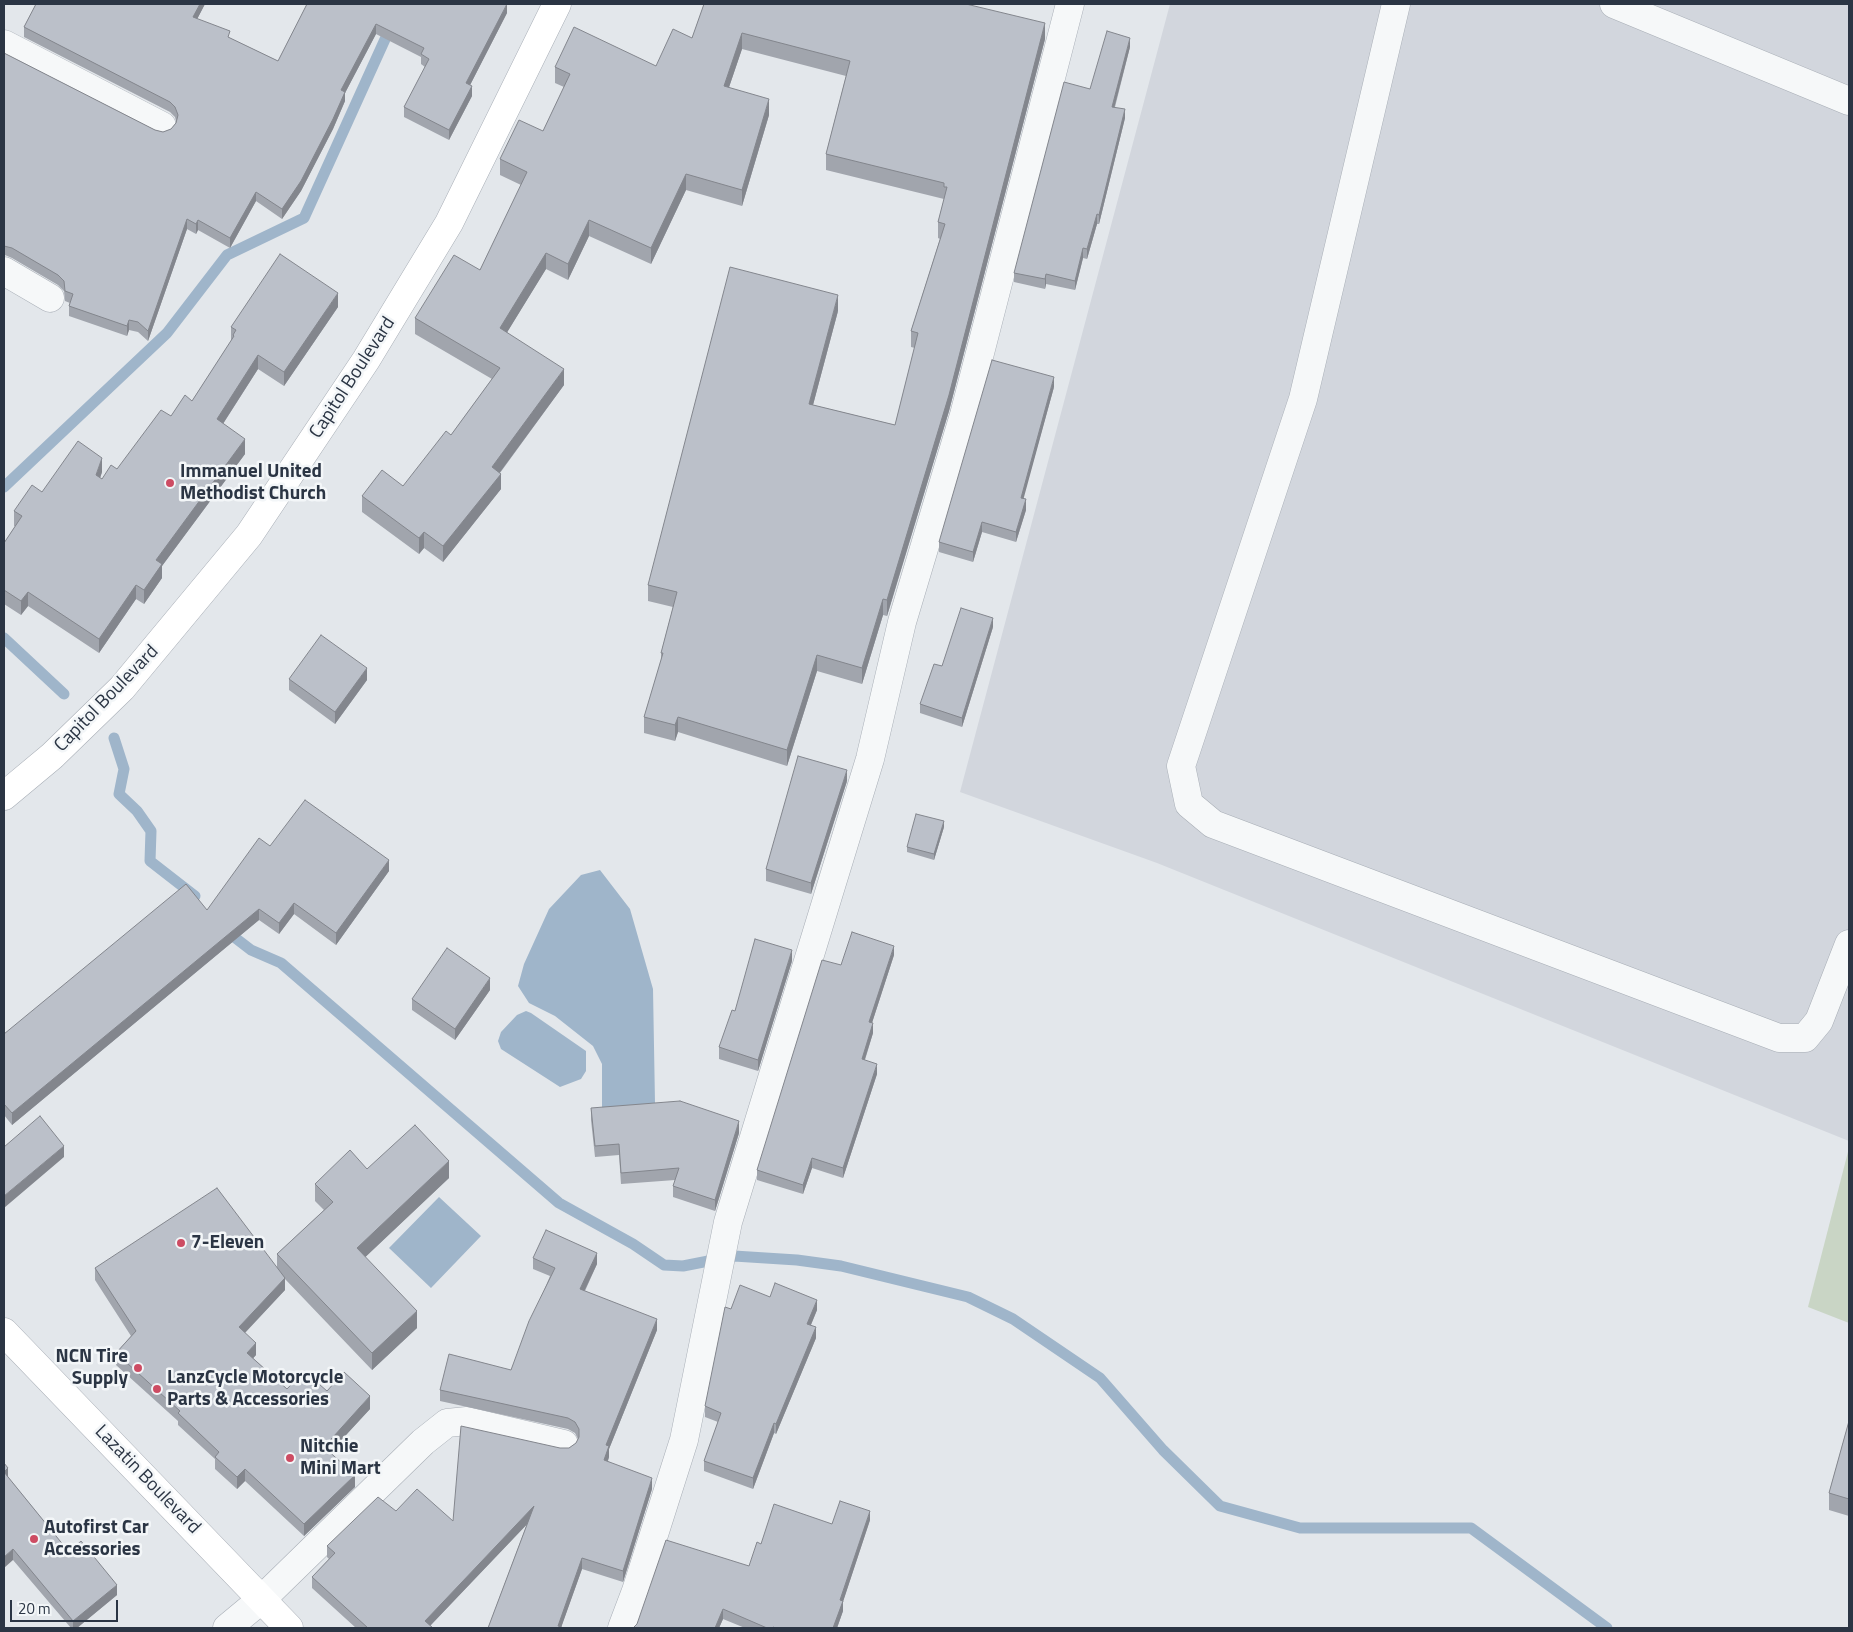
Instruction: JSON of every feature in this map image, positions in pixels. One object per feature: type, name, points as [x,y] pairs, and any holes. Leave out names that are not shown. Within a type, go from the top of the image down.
[{"type":"main road","name":"Capitol Boulevard","points":[[4,796],[52,756],[122,688],[249,535],[366,360],[449,223],[557,4]]},
{"type":"main road","name":"Lazatin Boulevard","points":[[4,1332],[289,1628]]},
{"type":"street","points":[[622,1628],[636,1591],[684,1440],[728,1222],[870,759],[902,622],[964,415],[1070,4]]},
{"type":"street","points":[[1396,4],[1303,399],[1182,766],[1189,804],[1213,824],[1779,1038],[1805,1038],[1819,1021],[1849,944]]},
{"type":"street","points":[[1614,4],[1849,101]]},
{"type":"street","points":[[4,44],[162,126]]},
{"type":"street","points":[[4,270],[50,298]]},
{"type":"street","points":[[227,1628],[262,1599],[423,1442],[446,1423],[467,1421],[564,1444]]},
{"type":"shaded area","points":[[1170,4],[1849,4],[1849,1141],[1157,863],[960,792]]},
{"type":"green space","points":[[1849,1148],[1849,1323],[1808,1307]]},
{"type":"water","points":[[600,870],[630,909],[653,989],[655,1103],[602,1110],[602,1064],[593,1046],[555,1016],[529,1003],[518,986],[524,964],[549,909],[581,875]]},
{"type":"water","points":[[526,1011],[586,1051],[586,1071],[581,1079],[560,1087],[501,1049],[498,1041],[501,1032],[517,1015]]},
{"type":"water","points":[[439,1197],[481,1236],[431,1288],[389,1248]]},
{"type":"building","points":[[36,4],[200,4],[193,17],[230,31],[228,37],[278,61],[307,4],[507,4],[466,83],[472,86],[449,130],[404,107],[429,59],[421,54],[424,48],[376,24],[341,90],[345,92],[333,119],[301,181],[282,209],[256,192],[230,238],[198,220],[196,224],[187,219],[148,331],[138,322],[129,320],[127,326],[69,306],[73,294],[65,291],[64,281],[58,275],[12,248],[4,246],[4,53],[155,130],[163,132],[171,129],[176,123],[178,115],[175,107],[170,102],[24,27]]},
{"type":"building","points":[[704,4],[966,4],[1045,23],[949,395],[887,600],[883,599],[862,668],[817,655],[787,750],[678,717],[675,725],[644,717],[663,653],[661,653],[677,592],[648,585],[730,267],[838,295],[809,404],[895,425],[918,333],[911,331],[945,224],[938,222],[947,187],[944,187],[944,183],[826,154],[850,61],[742,33],[724,86],[769,99],[742,190],[686,174],[651,248],[589,220],[568,264],[546,253],[500,328],[564,369],[492,467],[501,474],[443,546],[424,532],[419,538],[362,496],[382,470],[403,486],[446,431],[451,435],[500,368],[415,318],[454,255],[480,270],[527,172],[500,159],[519,120],[543,131],[570,74],[555,67],[574,27],[656,66],[673,29],[692,38]]},
{"type":"building","points":[[1107,31],[1130,38],[1112,107],[1125,109],[1099,215],[1097,214],[1087,249],[1083,248],[1075,281],[1046,274],[1045,279],[1014,273],[1064,82],[1090,89]]},
{"type":"building","points":[[280,254],[338,293],[284,372],[258,355],[217,419],[245,439],[156,560],[162,564],[144,590],[136,585],[99,639],[28,592],[21,601],[4,590],[4,543],[22,516],[14,511],[32,485],[42,492],[78,441],[102,458],[96,475],[102,479],[111,465],[117,469],[161,410],[171,416],[185,395],[192,401],[234,336],[236,330],[231,327]]},
{"type":"building","points":[[992,360],[1054,377],[1021,498],[1026,499],[1016,532],[982,522],[973,552],[939,542]]},
{"type":"building","points":[[961,608],[993,618],[962,718],[920,704],[934,664],[942,666]]},
{"type":"building","points":[[321,635],[367,668],[335,712],[289,679]]},
{"type":"building","points":[[798,756],[847,770],[811,883],[766,869]]},
{"type":"building","points":[[305,800],[389,860],[336,933],[294,903],[279,923],[259,909],[12,1113],[4,1104],[4,1034],[186,884],[207,910],[259,838],[270,846]]},
{"type":"building","points":[[916,814],[944,821],[934,854],[907,847]]},
{"type":"building","points":[[852,932],[894,946],[869,1022],[873,1023],[862,1059],[877,1064],[843,1168],[812,1158],[803,1185],[757,1170],[822,960],[841,965]]},
{"type":"building","points":[[755,939],[792,950],[758,1060],[719,1047],[732,1010],[735,1011]]},
{"type":"building","points":[[447,948],[490,978],[455,1029],[412,999]]},
{"type":"building","points":[[680,1101],[739,1121],[715,1200],[673,1186],[679,1168],[621,1173],[619,1144],[595,1146],[591,1108]]},
{"type":"building","points":[[40,1116],[64,1146],[4,1196],[4,1147]]},
{"type":"building","points":[[415,1125],[449,1161],[357,1248],[417,1311],[372,1353],[277,1254],[333,1202],[315,1184],[350,1150],[367,1169]]},
{"type":"building","points":[[217,1188],[285,1278],[239,1327],[256,1343],[247,1353],[287,1389],[304,1371],[327,1391],[344,1372],[370,1396],[324,1447],[355,1475],[304,1524],[245,1469],[237,1477],[215,1457],[219,1452],[178,1413],[180,1411],[116,1353],[136,1331],[95,1268]]},
{"type":"building","points":[[546,1230],[597,1253],[580,1289],[657,1319],[606,1445],[609,1446],[604,1460],[652,1478],[623,1571],[582,1558],[558,1626],[564,1628],[488,1628],[534,1506],[425,1621],[433,1628],[368,1628],[312,1577],[335,1553],[327,1546],[378,1497],[396,1511],[417,1489],[453,1521],[461,1426],[560,1448],[569,1448],[576,1443],[579,1437],[579,1429],[575,1422],[568,1418],[440,1390],[449,1354],[511,1370],[529,1321],[555,1268],[533,1258]]},
{"type":"building","points":[[775,1283],[817,1300],[807,1324],[816,1327],[776,1424],[774,1423],[753,1478],[704,1461],[721,1413],[705,1406],[725,1307],[731,1309],[740,1285],[770,1297]]},
{"type":"building","points":[[1849,1421],[1849,1499],[1829,1493]]},
{"type":"building","points":[[4,1463],[8,1468],[4,1472]]},
{"type":"building","points":[[4,1472],[69,1552],[81,1541],[117,1585],[73,1621],[13,1549],[4,1557]]},
{"type":"building","points":[[840,1501],[870,1511],[840,1600],[843,1601],[833,1628],[767,1628],[723,1609],[715,1628],[633,1628],[637,1624],[666,1540],[749,1566],[757,1542],[761,1544],[774,1504],[832,1524]]},
{"type":"waterway","points":[[4,487],[167,333],[227,255],[304,218],[401,4]]},
{"type":"waterway","points":[[4,638],[64,694]]},
{"type":"waterway","points":[[114,738],[124,769],[119,794],[137,811],[151,831],[150,861],[195,896]]},
{"type":"waterway","points":[[225,930],[251,950],[281,963],[559,1203],[633,1244],[664,1265],[683,1266],[734,1256],[797,1260],[841,1266],[968,1297],[1013,1319],[1100,1378],[1163,1450],[1220,1506],[1300,1528],[1471,1528],[1607,1628]]},
{"type":"place","name":"Immanuel United Methodist Church","points":[[170,483]]},
{"type":"place","name":"7-Eleven","points":[[181,1243]]},
{"type":"place","name":"NCN Tire Supply","points":[[138,1368]]},
{"type":"place","name":"LanzCycle Motorcycle Parts & Accessories","points":[[157,1389]]},
{"type":"place","name":"Nitchie Mini Mart","points":[[290,1458]]},
{"type":"place","name":"Autofirst Car Accessories","points":[[34,1539]]}]
